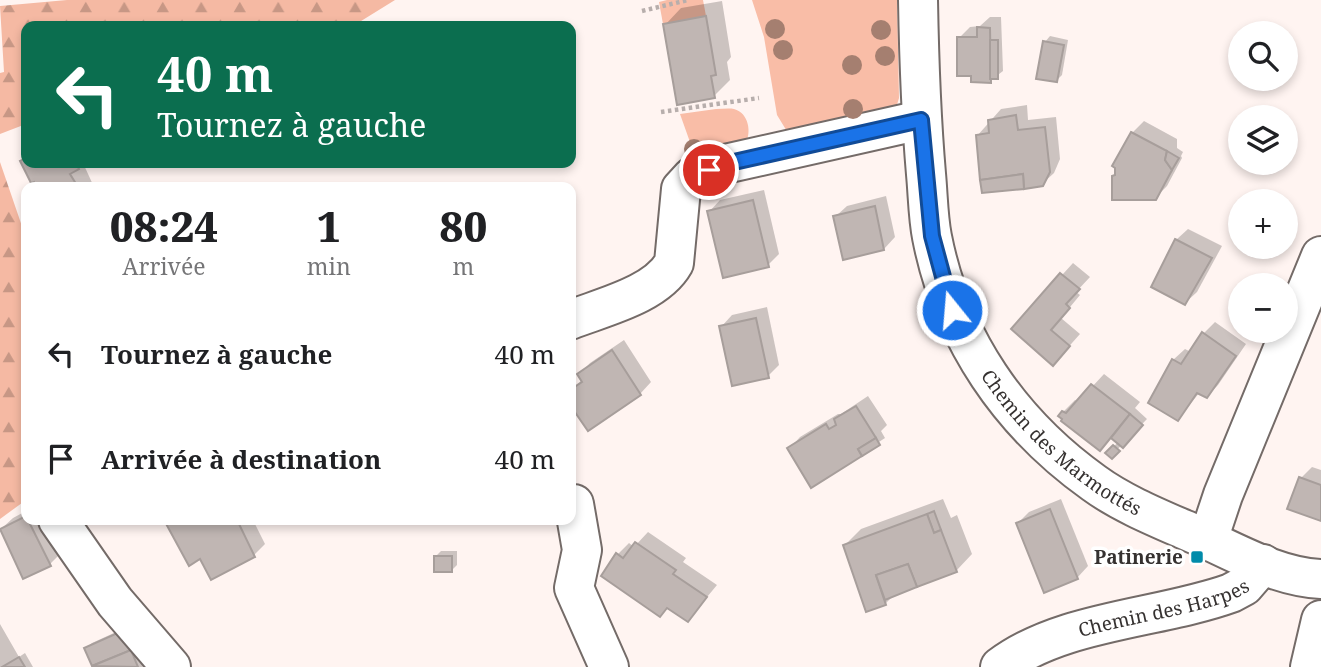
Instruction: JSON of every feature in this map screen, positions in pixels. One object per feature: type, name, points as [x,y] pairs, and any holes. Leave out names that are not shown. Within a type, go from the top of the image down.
[{"type":"street","name":"Chemin des Marmottés","points":[[918,0],[921,120],[932,236],[952,310],[968,344],[991,378],[1041,438],[1096,485],[1149,513],[1263,564]]},
{"type":"street","points":[[576,318],[651,288],[668,274],[674,263],[681,189],[692,177],[725,164],[921,120]]},
{"type":"street","points":[[1208,540],[1223,495],[1321,256]]},
{"type":"street","points":[[576,515],[582,550],[574,588],[609,667]]},
{"type":"street","points":[[61,525],[115,602],[172,667]]},
{"type":"street","name":"Chemin des Harpes","points":[[1000,667],[1012,658],[1083,630],[1231,593],[1244,586],[1263,564],[1303,578],[1321,579]]},
{"type":"street","points":[[1310,667],[1321,620]]},
{"type":"path","points":[[642,11],[688,0]]},
{"type":"path","points":[[661,112],[759,98]]},
{"type":"shaded area","points":[[703,0],[706,16],[663,24],[659,2]]},
{"type":"shaded area","points":[[752,0],[897,0],[899,98],[896,108],[788,133],[777,115],[764,37]]},
{"type":"shaded area","points":[[734,109],[743,115],[749,129],[747,140],[745,144],[696,159],[680,114]]},
{"type":"green space","points":[[67,0],[395,0],[361,21],[21,21],[21,126],[0,134],[0,73],[4,72],[0,6]]},
{"type":"green space","points":[[0,162],[21,223],[21,504],[0,519]]},
{"type":"building","points":[[706,16],[716,75],[711,76],[715,98],[677,105],[663,24]]},
{"type":"building","points":[[977,27],[990,28],[991,83],[971,82],[971,76],[957,76],[957,37],[977,37]]},
{"type":"building","points":[[990,40],[998,40],[998,79],[990,79]]},
{"type":"building","points":[[1043,41],[1064,45],[1057,82],[1036,79]]},
{"type":"building","points":[[1016,115],[1018,130],[1045,127],[1050,172],[1043,186],[1024,189],[1023,174],[980,180],[976,135],[989,133],[988,120]]},
{"type":"building","points":[[1131,132],[1167,151],[1165,160],[1172,170],[1156,200],[1112,200],[1112,176],[1115,175],[1115,168],[1112,166]]},
{"type":"building","points":[[1167,151],[1179,158],[1172,170],[1165,160]]},
{"type":"building","points":[[24,168],[79,169],[70,174],[75,182],[30,182]]},
{"type":"building","points":[[1023,174],[1024,189],[982,193],[980,180]]},
{"type":"building","points":[[753,200],[769,267],[723,278],[707,211]]},
{"type":"building","points":[[875,206],[884,250],[843,260],[833,216]]},
{"type":"building","points":[[1175,239],[1212,258],[1185,305],[1151,287]]},
{"type":"building","points":[[1060,273],[1080,289],[1066,304],[1070,308],[1051,330],[1070,346],[1053,366],[1011,329]]},
{"type":"building","points":[[756,318],[769,378],[732,386],[719,326]]},
{"type":"building","points":[[1202,332],[1236,356],[1207,398],[1197,393],[1178,421],[1148,403],[1172,359],[1181,364]]},
{"type":"building","points":[[612,350],[641,395],[588,431],[576,414],[576,386],[582,382],[577,374]]},
{"type":"building","points":[[1091,384],[1130,414],[1100,451],[1058,416],[1062,411],[1066,413]]},
{"type":"building","points":[[856,406],[876,438],[858,449],[862,456],[811,488],[787,448],[826,424],[829,429],[836,425],[834,419]]},
{"type":"building","points":[[1130,414],[1143,425],[1123,448],[1111,438]]},
{"type":"building","points":[[876,438],[880,445],[862,456],[858,449]]},
{"type":"building","points":[[1113,445],[1120,451],[1112,459],[1105,453]]},
{"type":"building","points":[[1299,477],[1321,485],[1321,521],[1287,509]]},
{"type":"building","points":[[1050,509],[1078,579],[1044,593],[1016,523]]},
{"type":"building","points":[[934,511],[941,530],[934,533],[927,514]]},
{"type":"building","points":[[927,514],[934,533],[941,530],[957,572],[917,587],[908,564],[876,575],[886,605],[866,612],[843,545]]},
{"type":"building","points":[[21,518],[21,525],[30,525],[51,566],[23,579],[0,529]]},
{"type":"building","points":[[167,525],[239,525],[255,557],[211,580],[200,559],[189,566]]},
{"type":"building","points":[[635,542],[676,570],[673,574],[707,597],[688,622],[667,608],[660,617],[601,576],[616,553],[623,558]]},
{"type":"building","points":[[434,556],[452,556],[452,572],[434,572]]},
{"type":"building","points":[[908,564],[917,587],[885,600],[876,575]]},
{"type":"building","points":[[122,631],[131,650],[92,666],[84,648]]},
{"type":"building","points":[[131,650],[138,667],[92,666]]},
{"type":"building","points":[[19,657],[25,667],[2,667]]},
{"type":"place","name":"Patinerie","points":[[1197,557]]},
{"type":"route","points":[[709,170],[725,164],[921,120],[932,236],[952,310]]}]
